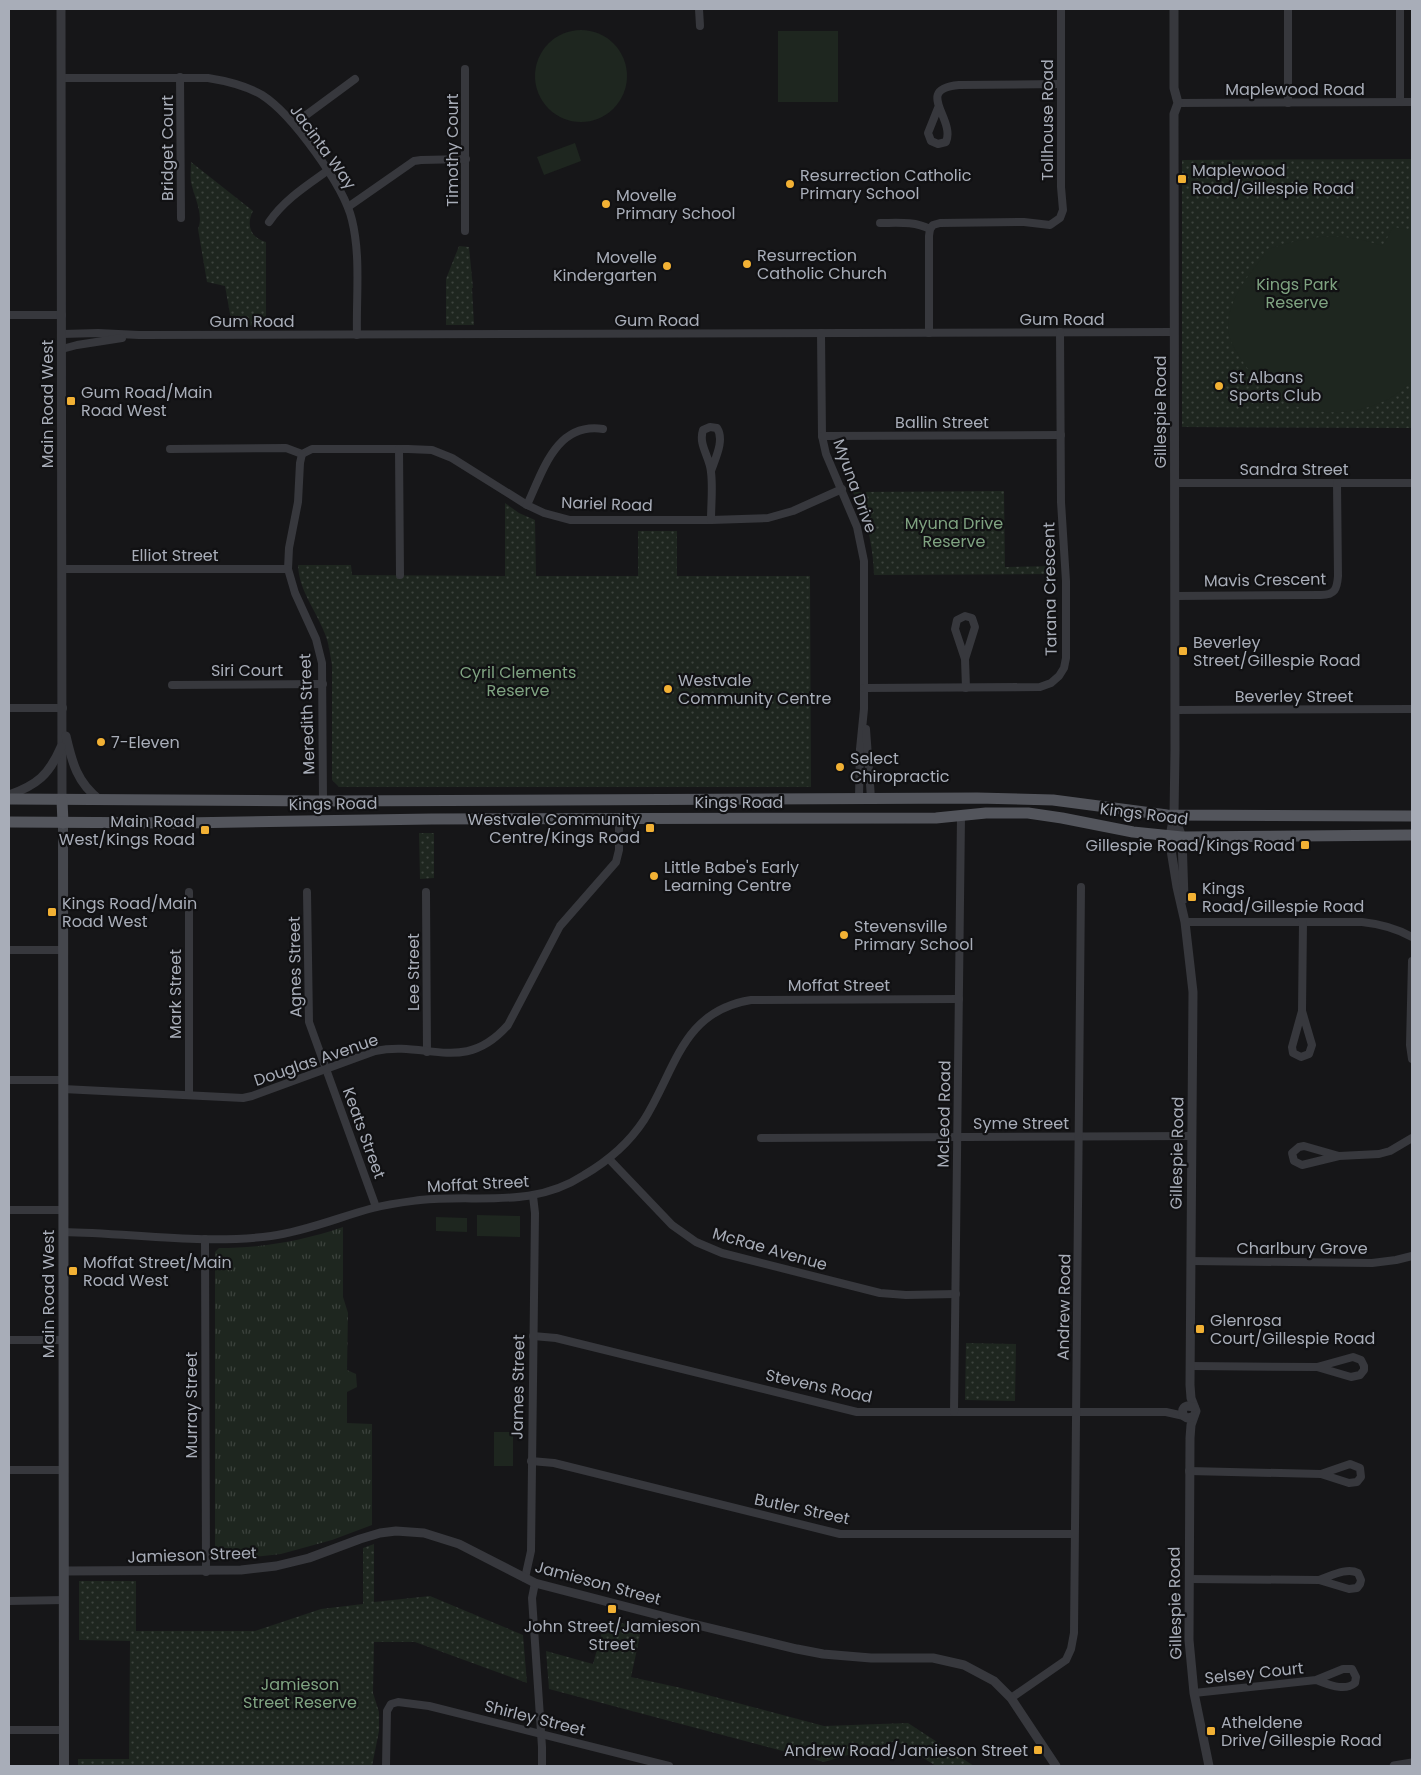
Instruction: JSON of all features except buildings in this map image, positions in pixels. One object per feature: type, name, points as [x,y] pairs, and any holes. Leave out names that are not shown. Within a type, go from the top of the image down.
[{"type":"main road","points":[[858,798],[867,818]]},
{"type":"main road","points":[[867,818],[871,798]]},
{"type":"main road","name":"Kings Road","points":[[9,799],[323,801],[977,798],[1053,800],[1174,816],[1412,816]]},
{"type":"main road","points":[[62,800],[63,823]]},
{"type":"main road","points":[[619,800],[619,819]]},
{"type":"main road","points":[[323,801],[323,821]]},
{"type":"main road","name":"Kings Road","points":[[9,822],[867,818],[1028,813],[1062,818],[1115,830],[1182,837],[1412,835]]},
{"type":"main road","name":"Main Road West","points":[[63,823],[64,1766]]},
{"type":"street","name":"Main Road West","points":[[61,9],[62,800]]},
{"type":"street","points":[[699,9],[700,26]]},
{"type":"street","name":"Tollhouse Road","points":[[930,229],[940,223],[1024,222],[1050,225],[1060,218],[1064,210],[1060,187],[1062,9]]},
{"type":"street","name":"Gillespie Road","points":[[1174,9],[1174,88],[1178,103],[1174,114],[1175,710],[1174,816],[1170,836],[1173,869],[1185,922],[1192,969],[1194,1015],[1191,1366],[1188,1412],[1190,1438],[1189,1640],[1194,1693],[1209,1766]]},
{"type":"street","points":[[1288,9],[1288,103]]},
{"type":"street","points":[[1400,9],[1400,102]]},
{"type":"street","name":"Timothy Court","points":[[465,69],[466,231]]},
{"type":"street","name":"Jacinta Way","points":[[61,78],[208,78],[229,81],[247,87],[275,105],[294,124],[327,171],[348,207],[354,227],[356,247],[357,335]]},
{"type":"street","name":"Bridget Court","points":[[180,78],[181,218]]},
{"type":"street","points":[[294,124],[355,79]]},
{"type":"street","points":[[938,108],[939,93],[943,88],[949,86],[1061,84]]},
{"type":"street","name":"Maplewood Road","points":[[1178,103],[1412,102]]},
{"type":"street","points":[[348,207],[414,162],[421,160],[466,159]]},
{"type":"street","points":[[269,222],[276,211],[287,200],[327,171]]},
{"type":"street","points":[[880,223],[912,223],[930,229],[928,236],[929,333]]},
{"type":"street","points":[[9,315],[62,315]]},
{"type":"street","name":"Tarana Crescent","points":[[864,688],[1040,687],[1055,680],[1064,668],[1066,653],[1066,581],[1061,502],[1060,332]]},
{"type":"street","name":"Gum Road","points":[[62,334],[98,333],[139,336],[1174,332]]},
{"type":"street","name":"Myuna Drive","points":[[821,333],[822,436],[826,454],[858,527],[862,547],[864,709],[871,798]]},
{"type":"street","name":"Gum Road","points":[[62,349],[139,336]]},
{"type":"street","points":[[711,470],[719,445],[720,434],[717,428],[710,427],[703,430],[702,441],[711,470],[711,520]]},
{"type":"street","points":[[527,505],[559,444],[573,433],[582,429],[604,429]]},
{"type":"street","name":"Ballin Street","points":[[822,436],[1061,435]]},
{"type":"street","points":[[170,449],[286,448],[302,454]]},
{"type":"street","points":[[399,448],[400,575]]},
{"type":"street","name":"Nariel Road","points":[[302,454],[312,449],[399,448],[432,450],[452,458],[527,505],[544,513],[570,520],[754,520],[779,516],[842,489]]},
{"type":"street","name":"Meredith Street","points":[[302,454],[298,502],[289,548],[288,569],[295,593],[320,650],[323,684],[323,801]]},
{"type":"street","name":"Sandra Street","points":[[1175,483],[1412,482]]},
{"type":"street","name":"Mavis Crescent","points":[[1175,596],[1329,595],[1334,592],[1338,576],[1337,483]]},
{"type":"street","name":"Elliot Street","points":[[62,570],[288,569]]},
{"type":"street","points":[[965,659],[974,627],[972,618],[965,616],[957,620],[955,629],[965,659],[966,688]]},
{"type":"street","name":"Siri Court","points":[[172,685],[323,684]]},
{"type":"street","points":[[9,708],[63,708]]},
{"type":"street","name":"Myuna Drive","points":[[858,798],[864,709]]},
{"type":"street","name":"Beverley Street","points":[[1175,710],[1412,709]]},
{"type":"street","points":[[63,721],[70,752],[78,775],[86,789],[100,800]]},
{"type":"street","points":[[9,795],[32,786],[42,778],[53,764],[63,743]]},
{"type":"street","name":"McLeod Road","points":[[954,1412],[961,816]]},
{"type":"street","name":"Gillespie Road","points":[[1174,816],[1182,837],[1185,922]]},
{"type":"street","name":"Douglas Avenue","points":[[9,1080],[243,1098],[375,1051],[385,1049],[449,1053],[468,1052],[487,1044],[496,1038],[508,1025],[560,926],[616,862],[619,850],[619,819]]},
{"type":"street","name":"Andrew Road","points":[[1011,1698],[1062,1663],[1072,1649],[1074,1633],[1081,887]]},
{"type":"street","name":"Mark Street","points":[[189,892],[189,1095]]},
{"type":"street","name":"Agnes Street","points":[[307,892],[308,1013],[311,1029],[326,1069]]},
{"type":"street","name":"Lee Street","points":[[426,892],[426,1052]]},
{"type":"street","points":[[1185,922],[1381,924],[1412,937]]},
{"type":"street","points":[[1302,1011],[1312,1045],[1309,1054],[1301,1057],[1293,1052],[1292,1047],[1302,1011],[1303,922]]},
{"type":"street","points":[[9,950],[62,950]]},
{"type":"street","points":[[1412,961],[1410,1035],[1412,1059]]},
{"type":"street","name":"Moffat Street","points":[[63,1232],[205,1238],[272,1236],[318,1226],[376,1207],[439,1199],[496,1199],[533,1196],[570,1184],[609,1159],[624,1145],[643,1121],[692,1030],[706,1017],[724,1007],[751,1000],[959,999]]},
{"type":"street","name":"Keats Street","points":[[326,1069],[376,1207]]},
{"type":"street","name":"Syme Street","points":[[760,1138],[1192,1136]]},
{"type":"street","points":[[1339,1156],[1304,1146],[1299,1146],[1292,1153],[1294,1161],[1302,1166],[1339,1156],[1379,1154],[1390,1151],[1412,1138]]},
{"type":"street","name":"McRae Avenue","points":[[609,1159],[672,1225],[696,1242],[722,1253],[880,1292],[906,1295],[956,1294]]},
{"type":"street","name":"James Street","points":[[525,1578],[530,1557],[533,1196]]},
{"type":"street","points":[[9,1210],[63,1210]]},
{"type":"street","name":"Murray Street","points":[[205,1238],[206,1572]]},
{"type":"street","name":"Charlbury Grove","points":[[1191,1261],[1372,1263],[1412,1256]]},
{"type":"street","name":"Stevens Road","points":[[533,1336],[556,1338],[856,1412],[1188,1412]]},
{"type":"street","points":[[9,1340],[63,1340]]},
{"type":"street","points":[[1191,1366],[1317,1367],[1355,1377],[1362,1373],[1364,1366],[1358,1358],[1353,1357],[1317,1367]]},
{"type":"street","name":"Butler Street","points":[[531,1461],[554,1463],[840,1534],[1074,1534]]},
{"type":"street","points":[[1189,1471],[1321,1474],[1349,1483],[1357,1482],[1362,1477],[1360,1468],[1350,1464],[1321,1474]]},
{"type":"street","points":[[9,1470],[64,1470]]},
{"type":"street","name":"Jamieson Street","points":[[64,1572],[206,1572],[241,1570],[276,1566],[309,1558],[374,1535],[406,1531],[424,1533],[446,1538],[535,1583],[798,1649],[851,1657],[922,1657],[954,1661],[985,1675],[1011,1698],[1056,1766]]},
{"type":"street","points":[[1189,1579],[1319,1580],[1349,1571],[1358,1573],[1361,1580],[1358,1588],[1350,1590],[1319,1580]]},
{"type":"street","points":[[535,1583],[532,1598],[542,1766]]},
{"type":"street","points":[[9,1601],[64,1600]]},
{"type":"street","name":"Selsey Court","points":[[1194,1693],[1316,1680]]},
{"type":"street","name":"Shirley Street","points":[[386,1766],[386,1711],[394,1703],[429,1706],[669,1766]]},
{"type":"street","points":[[9,1730],[64,1730]]},
{"type":"street","points":[[1394,1766],[1412,1762]]},
{"type":"green space","points":[[581,30],[599,34],[613,44],[623,58],[627,76],[623,94],[613,108],[599,118],[581,122],[563,118],[549,108],[539,94],[535,76],[539,58],[549,44],[563,34]]},
{"type":"green space","points":[[778,31],[838,31],[838,102],[778,102]]},
{"type":"green space","points":[[575,143],[581,161],[544,175],[537,157]]},
{"type":"green space","name":"Kings Park Reserve","points":[[1412,159],[1412,428],[1182,427],[1182,160]]},
{"type":"green space","points":[[191,162],[253,211],[250,221],[251,230],[256,237],[266,242],[266,326],[232,325],[225,286],[207,282],[198,229],[200,217],[191,182]]},
{"type":"green space","points":[[1393,227],[1412,230],[1412,381],[1397,394],[1379,403],[1359,410],[1339,412],[1318,411],[1298,407],[1279,399],[1260,385],[1234,347],[1228,331],[1228,325],[1229,315],[1236,296],[1264,255],[1265,250],[1296,241],[1324,237],[1351,238],[1383,246]]},
{"type":"green space","points":[[459,246],[469,247],[474,325],[446,325],[446,279]]},
{"type":"green space","name":"Myuna Drive Reserve","points":[[1004,491],[1005,567],[1055,566],[1056,574],[874,575],[868,532],[853,492]]},
{"type":"green space","name":"Cyril Clements Reserve","points":[[505,503],[519,513],[535,520],[536,576],[638,576],[638,531],[677,531],[677,576],[810,576],[811,787],[339,787],[332,780],[332,665],[326,638],[301,583],[298,565],[351,565],[352,575],[505,576]]},
{"type":"green space","points":[[419,833],[434,833],[434,878],[420,879]]},
{"type":"green space","points":[[477,1215],[520,1216],[520,1237],[477,1236]]},
{"type":"green space","points":[[436,1217],[467,1218],[467,1232],[436,1231]]},
{"type":"green space","points":[[343,1227],[343,1297],[348,1313],[347,1370],[356,1374],[357,1387],[347,1392],[347,1423],[372,1424],[372,1525],[332,1540],[281,1554],[217,1561],[215,1560],[215,1252],[219,1248],[251,1247],[297,1240]]},
{"type":"green space","points":[[966,1343],[1016,1344],[1015,1401],[965,1400]]},
{"type":"green space","points":[[494,1432],[513,1432],[513,1466],[494,1466]]},
{"type":"green space","name":"Jamieson Street Reserve","points":[[374,1544],[374,1602],[430,1596],[523,1635],[527,1683],[415,1642],[374,1642],[373,1693],[379,1712],[379,1731],[372,1766],[78,1766],[78,1759],[129,1759],[130,1641],[79,1640],[79,1581],[136,1581],[136,1631],[255,1631],[321,1609],[363,1604],[363,1548]]},
{"type":"green space","points":[[605,1621],[642,1626],[631,1677],[681,1688],[824,1726],[908,1723],[974,1766],[936,1766],[896,1741],[824,1762],[549,1689],[546,1651],[593,1664]]},
{"type":"place","name":"Maplewood Road/Gillespie Road","points":[[1182,179]]},
{"type":"place","name":"Resurrection Catholic Primary School","points":[[790,184]]},
{"type":"place","name":"Movelle Primary School","points":[[606,204]]},
{"type":"place","name":"Resurrection Catholic Church","points":[[747,264]]},
{"type":"place","name":"Movelle Kindergarten","points":[[667,266]]},
{"type":"place","name":"St Albans Sports Club","points":[[1219,386]]},
{"type":"place","name":"Gum Road/Main Road West","points":[[71,401]]},
{"type":"place","name":"Beverley Street/Gillespie Road","points":[[1183,651]]},
{"type":"place","name":"Westvale Community Centre","points":[[668,689]]},
{"type":"place","name":"7-Eleven","points":[[101,742]]},
{"type":"place","name":"Select Chiropractic","points":[[840,767]]},
{"type":"place","name":"Westvale Community Centre/Kings Road","points":[[650,828]]},
{"type":"place","name":"Main Road West/Kings Road","points":[[205,830]]},
{"type":"place","name":"Gillespie Road/Kings Road","points":[[1305,845]]},
{"type":"place","name":"Little Babe's Early Learning Centre","points":[[654,876]]},
{"type":"place","name":"Kings Road/Gillespie Road","points":[[1192,897]]},
{"type":"place","name":"Kings Road/Main Road West","points":[[52,912]]},
{"type":"place","name":"Stevensville Primary School","points":[[844,935]]},
{"type":"place","name":"Moffat Street/Main Road West","points":[[73,1271]]},
{"type":"place","name":"Glenrosa Court/Gillespie Road","points":[[1200,1329]]},
{"type":"place","name":"John Street/Jamieson Street","points":[[612,1609]]},
{"type":"place","name":"Atheldene Drive/Gillespie Road","points":[[1211,1731]]},
{"type":"place","name":"Andrew Road/Jamieson Street","points":[[1038,1750]]}]
